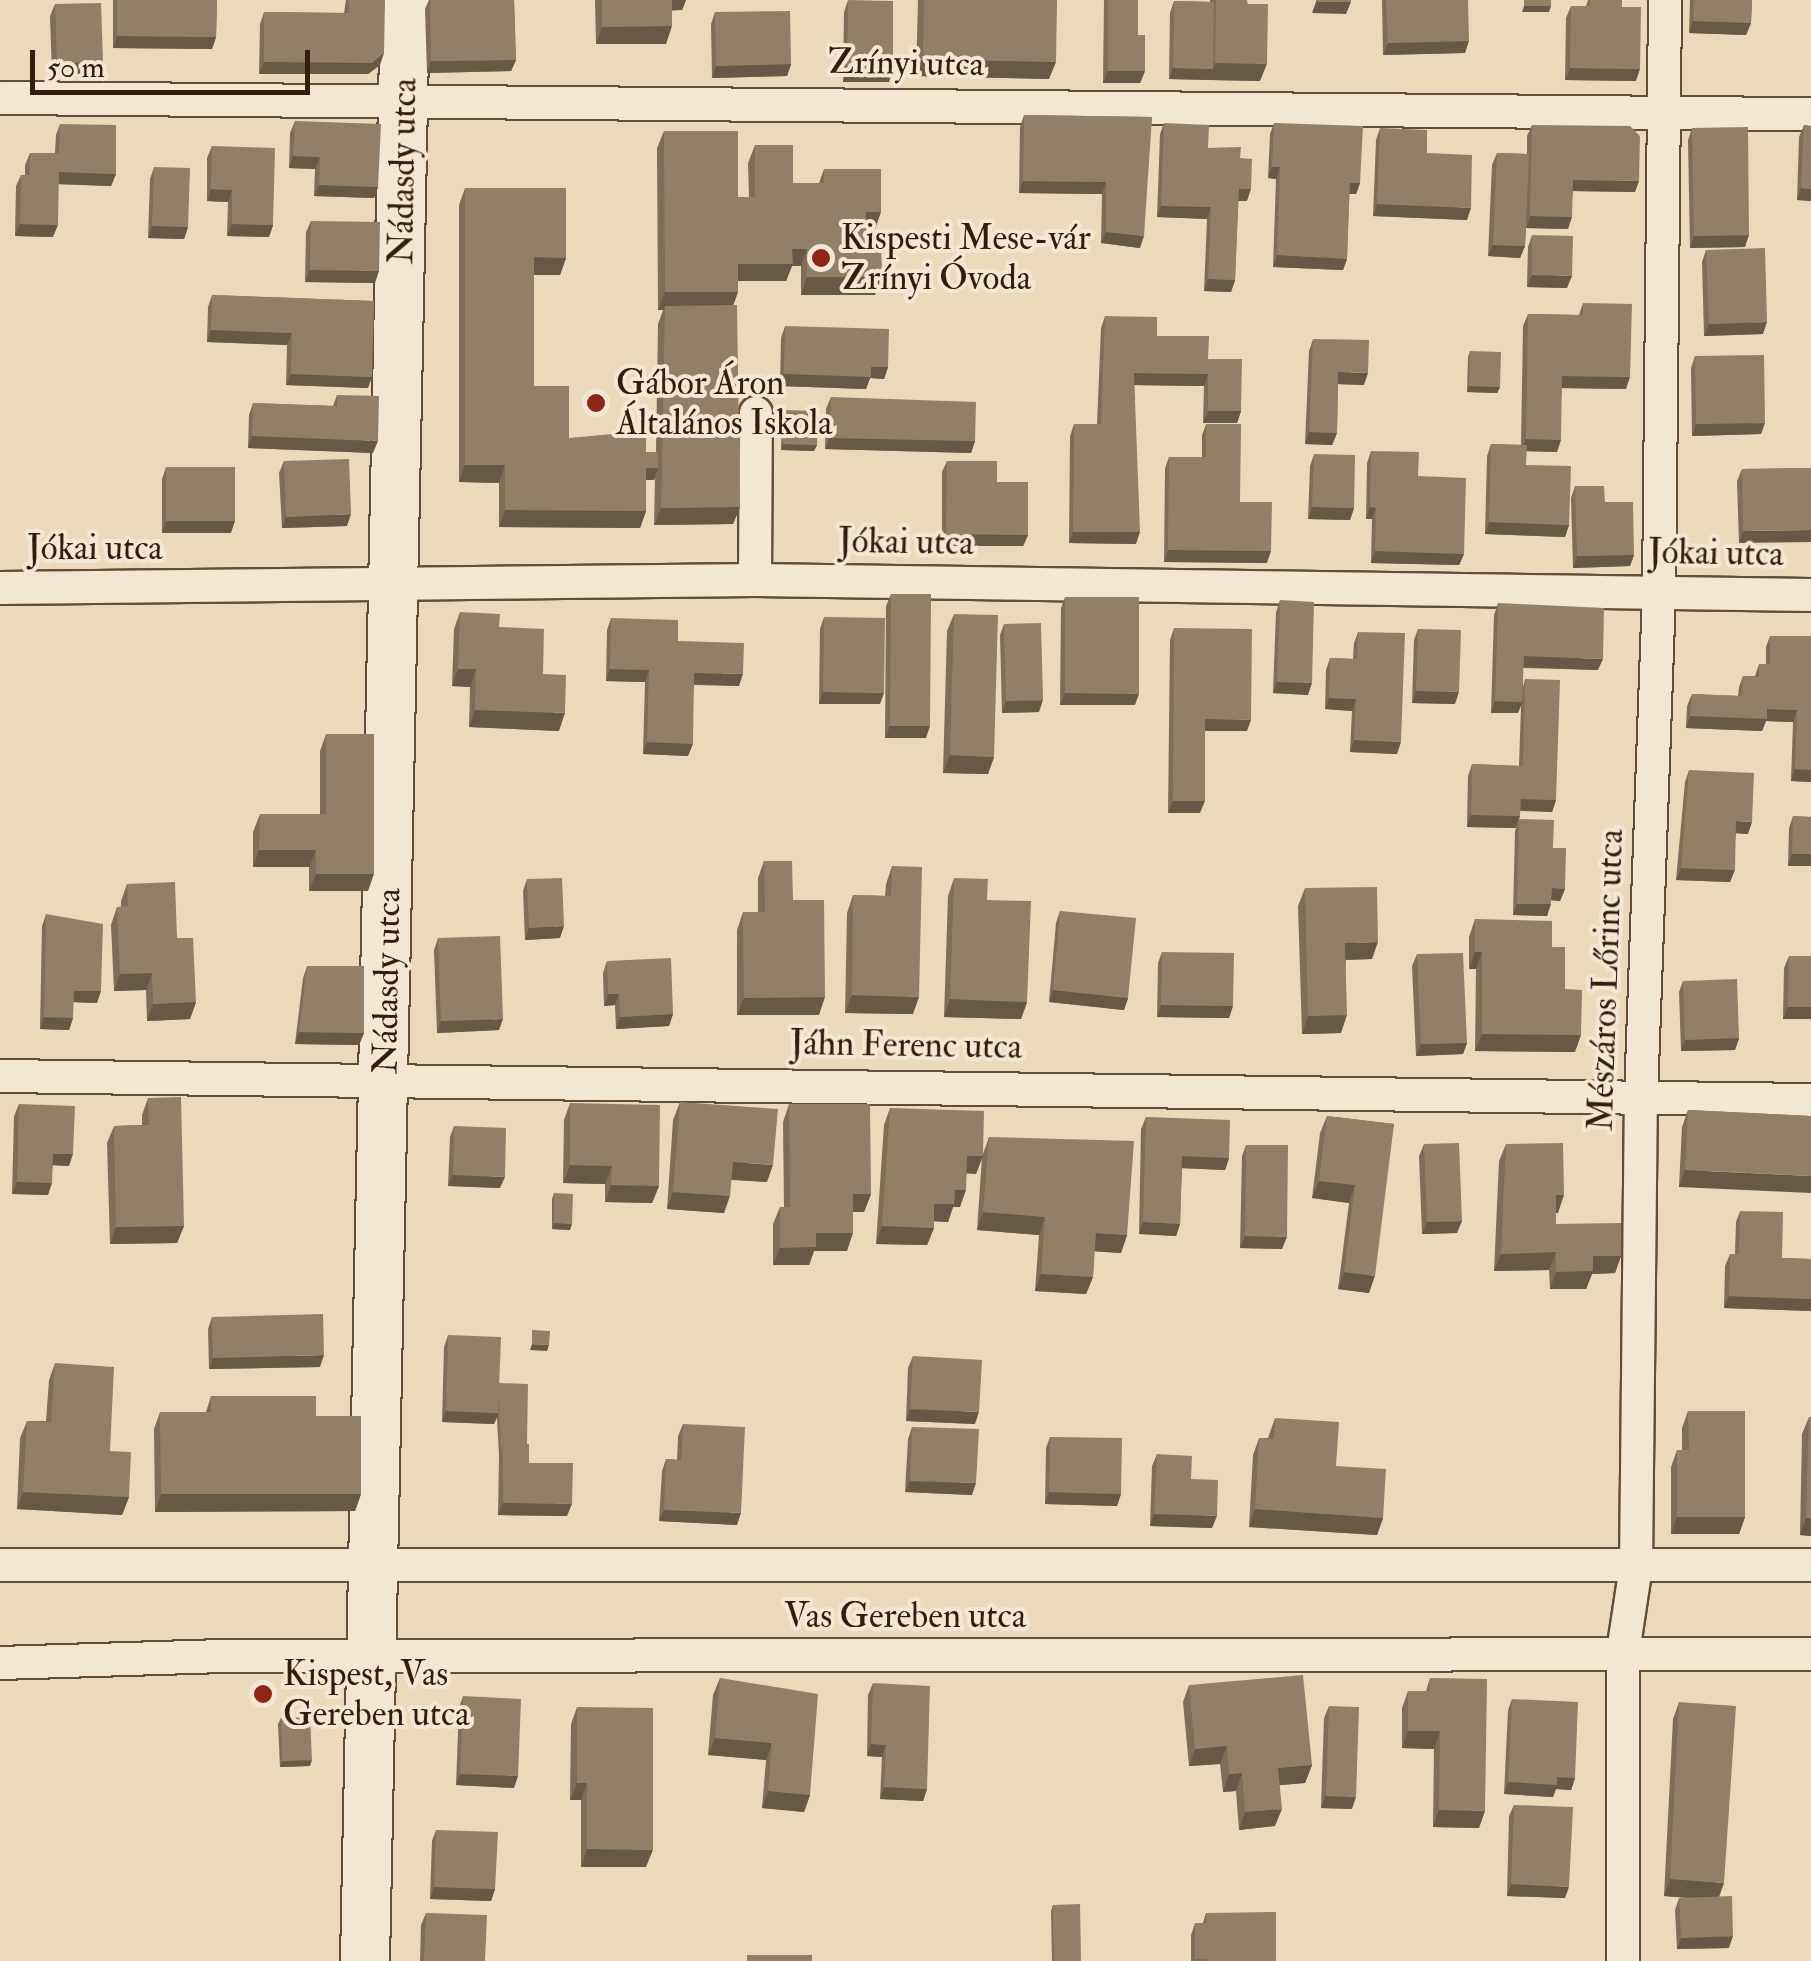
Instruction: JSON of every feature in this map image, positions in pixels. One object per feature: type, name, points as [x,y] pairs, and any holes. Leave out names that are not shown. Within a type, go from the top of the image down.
[{"type":"street","name":"Nádasdy utca","points":[[365,1961],[370,1660],[378,1563],[405,0]]},
{"type":"street","name":"Mészáros Lőrinc utca","points":[[1623,1961],[1623,1652],[1636,1566],[1641,1096],[1659,592],[1664,0]]},
{"type":"street","name":"Zrínyi utca","points":[[0,98],[404,98],[1811,114]]},
{"type":"street","points":[[755,580],[756,413]]},
{"type":"street","name":"Jókai utca","points":[[0,588],[755,580],[1811,595]]},
{"type":"street","name":"Jáhn Ferenc utca","points":[[0,1076],[385,1077],[1811,1100]]},
{"type":"street","name":"Vas Gereben utca","points":[[0,1566],[1811,1566]]},
{"type":"street","name":"Vas Gereben utca","points":[[0,1664],[229,1656],[370,1660],[1811,1654]]},
{"type":"building","points":[[117,0],[217,0],[216,37],[117,36]]},
{"type":"building","points":[[349,0],[385,0],[384,53],[372,63],[264,62],[264,12],[349,13]]},
{"type":"building","points":[[430,0],[514,0],[516,60],[431,61]]},
{"type":"building","points":[[602,0],[672,0],[672,26],[602,27]]},
{"type":"building","points":[[848,0],[893,1],[893,70],[847,70]]},
{"type":"building","points":[[924,0],[1057,0],[1056,62],[923,59]]},
{"type":"building","points":[[1108,0],[1138,0],[1138,35],[1145,35],[1145,71],[1108,71]]},
{"type":"building","points":[[1216,0],[1268,4],[1267,64],[1215,63]]},
{"type":"building","points":[[1351,0],[1351,2],[1316,2]]},
{"type":"building","points":[[1386,0],[1468,0],[1469,41],[1388,43]]},
{"type":"building","points":[[1524,0],[1551,0],[1551,6],[1524,6]]},
{"type":"building","points":[[1590,0],[1622,0],[1622,7],[1641,7],[1640,69],[1570,68],[1571,6],[1590,6]]},
{"type":"building","points":[[1694,0],[1752,0],[1751,23],[1693,21]]},
{"type":"building","points":[[1174,1],[1214,2],[1213,69],[1173,68]]},
{"type":"building","points":[[101,3],[103,62],[57,63],[55,4]]},
{"type":"building","points":[[790,11],[791,64],[716,66],[715,12]]},
{"type":"building","points":[[1024,115],[1152,117],[1144,236],[1106,232],[1106,182],[1023,181]]},
{"type":"building","points":[[295,121],[381,124],[378,187],[319,185],[320,157],[293,156]]},
{"type":"building","points":[[1164,123],[1209,125],[1208,148],[1241,147],[1240,158],[1252,159],[1251,189],[1239,189],[1235,280],[1208,279],[1211,207],[1161,206]]},
{"type":"building","points":[[1274,123],[1363,126],[1360,183],[1350,183],[1347,259],[1277,255],[1280,167],[1272,167]]},
{"type":"building","points":[[60,124],[116,125],[116,174],[59,172],[58,225],[20,224],[21,175],[30,175],[30,153],[59,153]]},
{"type":"building","points":[[1532,125],[1630,126],[1640,136],[1639,181],[1573,180],[1572,217],[1530,216]]},
{"type":"building","points":[[1804,125],[1811,126],[1811,189],[1801,188]]},
{"type":"building","points":[[1748,127],[1749,235],[1694,236],[1692,128]]},
{"type":"building","points":[[1380,128],[1427,130],[1427,153],[1472,155],[1471,208],[1377,204]]},
{"type":"building","points":[[664,131],[738,131],[738,197],[755,197],[755,145],[793,145],[793,183],[824,183],[824,169],[881,169],[881,212],[866,212],[867,245],[881,245],[882,277],[807,277],[807,249],[792,249],[793,264],[738,264],[738,292],[665,292]]},
{"type":"building","points":[[212,146],[275,148],[273,225],[232,224],[232,190],[211,189]]},
{"type":"building","points":[[1497,153],[1529,154],[1525,246],[1493,245]]},
{"type":"building","points":[[154,167],[190,168],[188,227],[152,226]]},
{"type":"building","points":[[465,188],[566,188],[566,258],[534,257],[534,386],[569,386],[569,438],[646,431],[646,511],[505,510],[505,465],[465,465]]},
{"type":"building","points":[[311,221],[380,222],[379,271],[310,270]]},
{"type":"building","points":[[1532,235],[1573,236],[1572,276],[1532,275]]},
{"type":"building","points":[[1765,248],[1767,322],[1709,324],[1706,250]]},
{"type":"building","points":[[212,295],[374,301],[372,377],[291,374],[292,333],[211,330]]},
{"type":"building","points":[[1583,303],[1632,304],[1630,377],[1562,376],[1561,440],[1526,439],[1528,314],[1583,315]]},
{"type":"building","points":[[737,305],[740,507],[661,508],[665,306]]},
{"type":"building","points":[[1105,316],[1157,317],[1157,336],[1209,336],[1208,359],[1242,359],[1241,411],[1208,411],[1208,374],[1134,373],[1140,532],[1073,532],[1074,424],[1101,424]]},
{"type":"building","points":[[785,326],[889,329],[888,367],[871,367],[871,377],[784,374]]},
{"type":"building","points":[[1313,339],[1369,340],[1368,373],[1338,372],[1337,433],[1309,432]]},
{"type":"building","points":[[1470,351],[1501,352],[1500,387],[1469,386]]},
{"type":"building","points":[[1764,355],[1765,423],[1696,424],[1695,356]]},
{"type":"building","points":[[337,395],[379,396],[378,441],[252,436],[253,403],[337,406]]},
{"type":"building","points":[[831,397],[976,402],[975,441],[830,438]]},
{"type":"building","points":[[784,410],[818,411],[817,445],[783,444]]},
{"type":"building","points":[[1206,424],[1241,424],[1240,502],[1272,502],[1271,551],[1168,550],[1169,457],[1206,457]]},
{"type":"building","points":[[1491,444],[1527,445],[1526,465],[1571,466],[1569,525],[1489,522]]},
{"type":"building","points":[[1371,451],[1419,452],[1418,476],[1466,478],[1464,554],[1375,551],[1376,508],[1370,507]]},
{"type":"building","points":[[646,452],[658,452],[658,468],[646,468]]},
{"type":"building","points":[[1314,454],[1355,455],[1354,508],[1312,507]]},
{"type":"building","points":[[349,459],[351,514],[286,517],[284,461]]},
{"type":"building","points":[[947,461],[997,461],[997,482],[1028,482],[1028,535],[946,534]]},
{"type":"building","points":[[166,467],[235,467],[235,521],[166,521]]},
{"type":"building","points":[[1811,468],[1811,530],[1743,531],[1742,469]]},
{"type":"building","points":[[1575,486],[1604,486],[1605,502],[1633,502],[1634,555],[1577,556]]},
{"type":"building","points":[[891,594],[931,594],[930,726],[890,726]]},
{"type":"building","points":[[1065,597],[1139,597],[1139,694],[1065,693]]},
{"type":"building","points":[[1280,600],[1314,602],[1312,683],[1277,682]]},
{"type":"building","points":[[1498,603],[1604,608],[1603,659],[1524,656],[1522,702],[1495,701]]},
{"type":"building","points":[[460,612],[500,614],[499,627],[544,629],[543,674],[566,675],[565,713],[475,710],[476,669],[458,669]]},
{"type":"building","points":[[954,614],[998,615],[994,757],[950,755]]},
{"type":"building","points":[[824,617],[885,618],[884,693],[823,692]]},
{"type":"building","points":[[611,618],[678,620],[678,641],[744,643],[743,674],[694,673],[693,744],[647,742],[649,670],[610,669]]},
{"type":"building","points":[[1041,623],[1043,700],[1006,701],[1004,624]]},
{"type":"building","points":[[1174,628],[1252,629],[1251,720],[1205,719],[1205,801],[1173,801]]},
{"type":"building","points":[[1418,629],[1461,630],[1459,692],[1416,691]]},
{"type":"building","points":[[1358,632],[1405,633],[1401,742],[1354,740],[1356,699],[1329,698],[1330,658],[1357,659]]},
{"type":"building","points":[[1770,636],[1811,636],[1811,770],[1795,769],[1797,710],[1767,709],[1767,719],[1690,716],[1692,694],[1742,696],[1743,676],[1759,677],[1759,664],[1770,664]]},
{"type":"building","points":[[1525,679],[1560,680],[1556,800],[1521,799],[1520,816],[1471,815],[1472,764],[1523,766]]},
{"type":"building","points":[[326,734],[374,734],[374,874],[316,874],[316,850],[259,850],[260,814],[326,814]]},
{"type":"building","points":[[1689,770],[1754,773],[1752,822],[1736,821],[1735,870],[1681,868]]},
{"type":"building","points":[[1793,816],[1811,817],[1811,854],[1792,854]]},
{"type":"building","points":[[1519,819],[1554,820],[1553,848],[1566,848],[1565,889],[1552,888],[1551,904],[1517,904]]},
{"type":"building","points":[[764,861],[792,861],[793,900],[824,900],[825,997],[744,998],[743,912],[765,912]]},
{"type":"building","points":[[892,866],[922,867],[919,997],[852,995],[853,895],[891,896]]},
{"type":"building","points":[[562,878],[564,926],[529,928],[527,879]]},
{"type":"building","points":[[954,878],[988,879],[987,900],[1031,901],[1027,1002],[950,999]]},
{"type":"building","points":[[175,882],[177,938],[193,938],[196,1002],[153,1004],[152,973],[120,974],[117,907],[128,906],[127,884]]},
{"type":"building","points":[[1377,887],[1378,942],[1345,943],[1347,1015],[1308,1016],[1305,888]]},
{"type":"building","points":[[1060,911],[1136,918],[1128,998],[1053,990]]},
{"type":"building","points":[[46,914],[103,924],[101,991],[74,991],[73,1018],[44,1017]]},
{"type":"building","points":[[1475,919],[1552,921],[1552,947],[1565,947],[1565,989],[1582,990],[1581,1035],[1482,1034],[1482,952],[1475,952]]},
{"type":"building","points":[[500,936],[503,1019],[441,1021],[438,938]]},
{"type":"building","points":[[1162,952],[1234,953],[1233,1006],[1161,1005]]},
{"type":"building","points":[[1463,953],[1467,1043],[1421,1044],[1417,954]]},
{"type":"building","points":[[1789,956],[1811,956],[1811,1007],[1788,1007]]},
{"type":"building","points":[[671,958],[673,1014],[620,1017],[619,994],[608,994],[607,961]]},
{"type":"building","points":[[307,966],[364,966],[364,1033],[299,1032]]},
{"type":"building","points":[[1737,979],[1739,1038],[1685,1040],[1683,981]]},
{"type":"building","points":[[181,1097],[184,1226],[116,1227],[114,1126],[149,1125],[148,1098]]},
{"type":"building","points":[[680,1102],[778,1109],[773,1165],[733,1162],[730,1196],[673,1192]]},
{"type":"building","points":[[570,1103],[660,1105],[659,1186],[611,1185],[612,1166],[570,1165]]},
{"type":"building","points":[[19,1104],[75,1106],[73,1154],[53,1154],[52,1183],[17,1182]]},
{"type":"building","points":[[789,1104],[870,1104],[871,1194],[853,1194],[853,1233],[816,1233],[816,1247],[780,1248],[780,1207],[790,1207]]},
{"type":"building","points":[[890,1108],[984,1111],[983,1156],[967,1156],[966,1190],[955,1190],[954,1204],[934,1204],[934,1228],[882,1226]]},
{"type":"building","points":[[1688,1110],[1811,1116],[1811,1176],[1685,1170]]},
{"type":"building","points":[[1327,1116],[1394,1124],[1375,1276],[1344,1272],[1355,1185],[1319,1181]]},
{"type":"building","points":[[1146,1117],[1230,1120],[1229,1158],[1182,1156],[1180,1224],[1143,1222]]},
{"type":"building","points":[[454,1126],[506,1128],[505,1177],[453,1175]]},
{"type":"building","points":[[989,1137],[1134,1141],[1127,1235],[1096,1233],[1093,1277],[1041,1274],[1045,1217],[983,1212]]},
{"type":"building","points":[[1459,1143],[1462,1221],[1427,1222],[1424,1144]]},
{"type":"building","points":[[1563,1143],[1564,1195],[1556,1195],[1556,1224],[1621,1223],[1621,1256],[1593,1256],[1593,1271],[1556,1272],[1556,1252],[1501,1254],[1506,1144]]},
{"type":"building","points":[[1246,1145],[1288,1145],[1287,1237],[1245,1236]]},
{"type":"building","points":[[554,1193],[573,1194],[572,1224],[554,1223]]},
{"type":"building","points":[[1740,1211],[1783,1212],[1782,1258],[1811,1259],[1811,1299],[1729,1296],[1730,1254],[1739,1254]]},
{"type":"building","points":[[323,1314],[324,1355],[213,1358],[212,1317]]},
{"type":"building","points":[[532,1330],[550,1331],[549,1345],[532,1344]]},
{"type":"building","points":[[448,1335],[501,1337],[498,1413],[446,1411]]},
{"type":"building","points":[[913,1356],[982,1360],[979,1412],[910,1409]]},
{"type":"building","points":[[55,1363],[114,1367],[110,1451],[131,1452],[129,1497],[23,1492],[27,1421],[51,1422]]},
{"type":"building","points":[[499,1383],[528,1384],[527,1444],[503,1444],[501,1450]]},
{"type":"building","points":[[211,1396],[316,1396],[316,1416],[361,1416],[361,1494],[161,1494],[160,1412],[211,1412]]},
{"type":"building","points":[[1688,1411],[1745,1411],[1745,1517],[1677,1517],[1677,1450],[1689,1450]]},
{"type":"building","points":[[1809,1417],[1811,1518],[1806,1518]]},
{"type":"building","points":[[1275,1418],[1339,1422],[1336,1466],[1386,1469],[1383,1518],[1255,1509],[1259,1438],[1274,1439]]},
{"type":"building","points":[[683,1424],[745,1427],[741,1513],[664,1510],[666,1459],[681,1460]]},
{"type":"building","points":[[912,1427],[979,1429],[976,1483],[910,1481]]},
{"type":"building","points":[[1050,1437],[1122,1438],[1121,1494],[1049,1492]]},
{"type":"building","points":[[503,1444],[529,1444],[529,1463],[573,1463],[572,1504],[503,1503]]},
{"type":"building","points":[[1157,1454],[1192,1456],[1191,1479],[1218,1480],[1217,1516],[1154,1514]]},
{"type":"building","points":[[1303,1675],[1312,1765],[1278,1768],[1282,1809],[1245,1812],[1242,1773],[1229,1774],[1227,1746],[1195,1749],[1189,1685]]},
{"type":"building","points":[[720,1678],[818,1694],[810,1795],[768,1791],[772,1743],[715,1738]]},
{"type":"building","points":[[1430,1678],[1487,1679],[1485,1811],[1439,1810],[1440,1731],[1408,1731],[1408,1691],[1430,1691]]},
{"type":"building","points":[[873,1683],[930,1686],[927,1789],[884,1787],[886,1745],[871,1744]]},
{"type":"building","points":[[463,1696],[521,1699],[518,1776],[460,1774]]},
{"type":"building","points":[[1512,1699],[1578,1702],[1575,1778],[1557,1777],[1557,1785],[1508,1782]]},
{"type":"building","points":[[1679,1702],[1736,1706],[1724,1883],[1670,1879]]},
{"type":"building","points":[[1329,1706],[1359,1707],[1356,1797],[1326,1796]]},
{"type":"building","points":[[577,1707],[653,1708],[653,1850],[587,1849],[587,1783],[577,1783]]},
{"type":"building","points":[[310,1717],[312,1760],[282,1761],[281,1718]]},
{"type":"building","points":[[1514,1805],[1573,1807],[1569,1887],[1511,1884]]},
{"type":"building","points":[[436,1830],[498,1832],[495,1889],[434,1887]]},
{"type":"building","points":[[1732,1896],[1733,1936],[1681,1938],[1679,1898]]},
{"type":"building","points":[[1080,1904],[1081,1961],[1054,1961],[1053,1905]]},
{"type":"building","points":[[1276,1912],[1276,1961],[1195,1959],[1195,1923],[1206,1923],[1206,1913]]},
{"type":"building","points":[[426,1913],[487,1915],[485,1961],[424,1961]]},
{"type":"building","points":[[747,1955],[812,1955],[812,1961],[747,1961]]},
{"type":"place","name":"Kispesti Mese-vár Zrínyi Óvoda","points":[[821,258]]},
{"type":"place","name":"Gábor Áron Általános Iskola","points":[[596,403]]},
{"type":"place","name":"Kispest, Vas Gereben utca","points":[[263,1694]]}]
